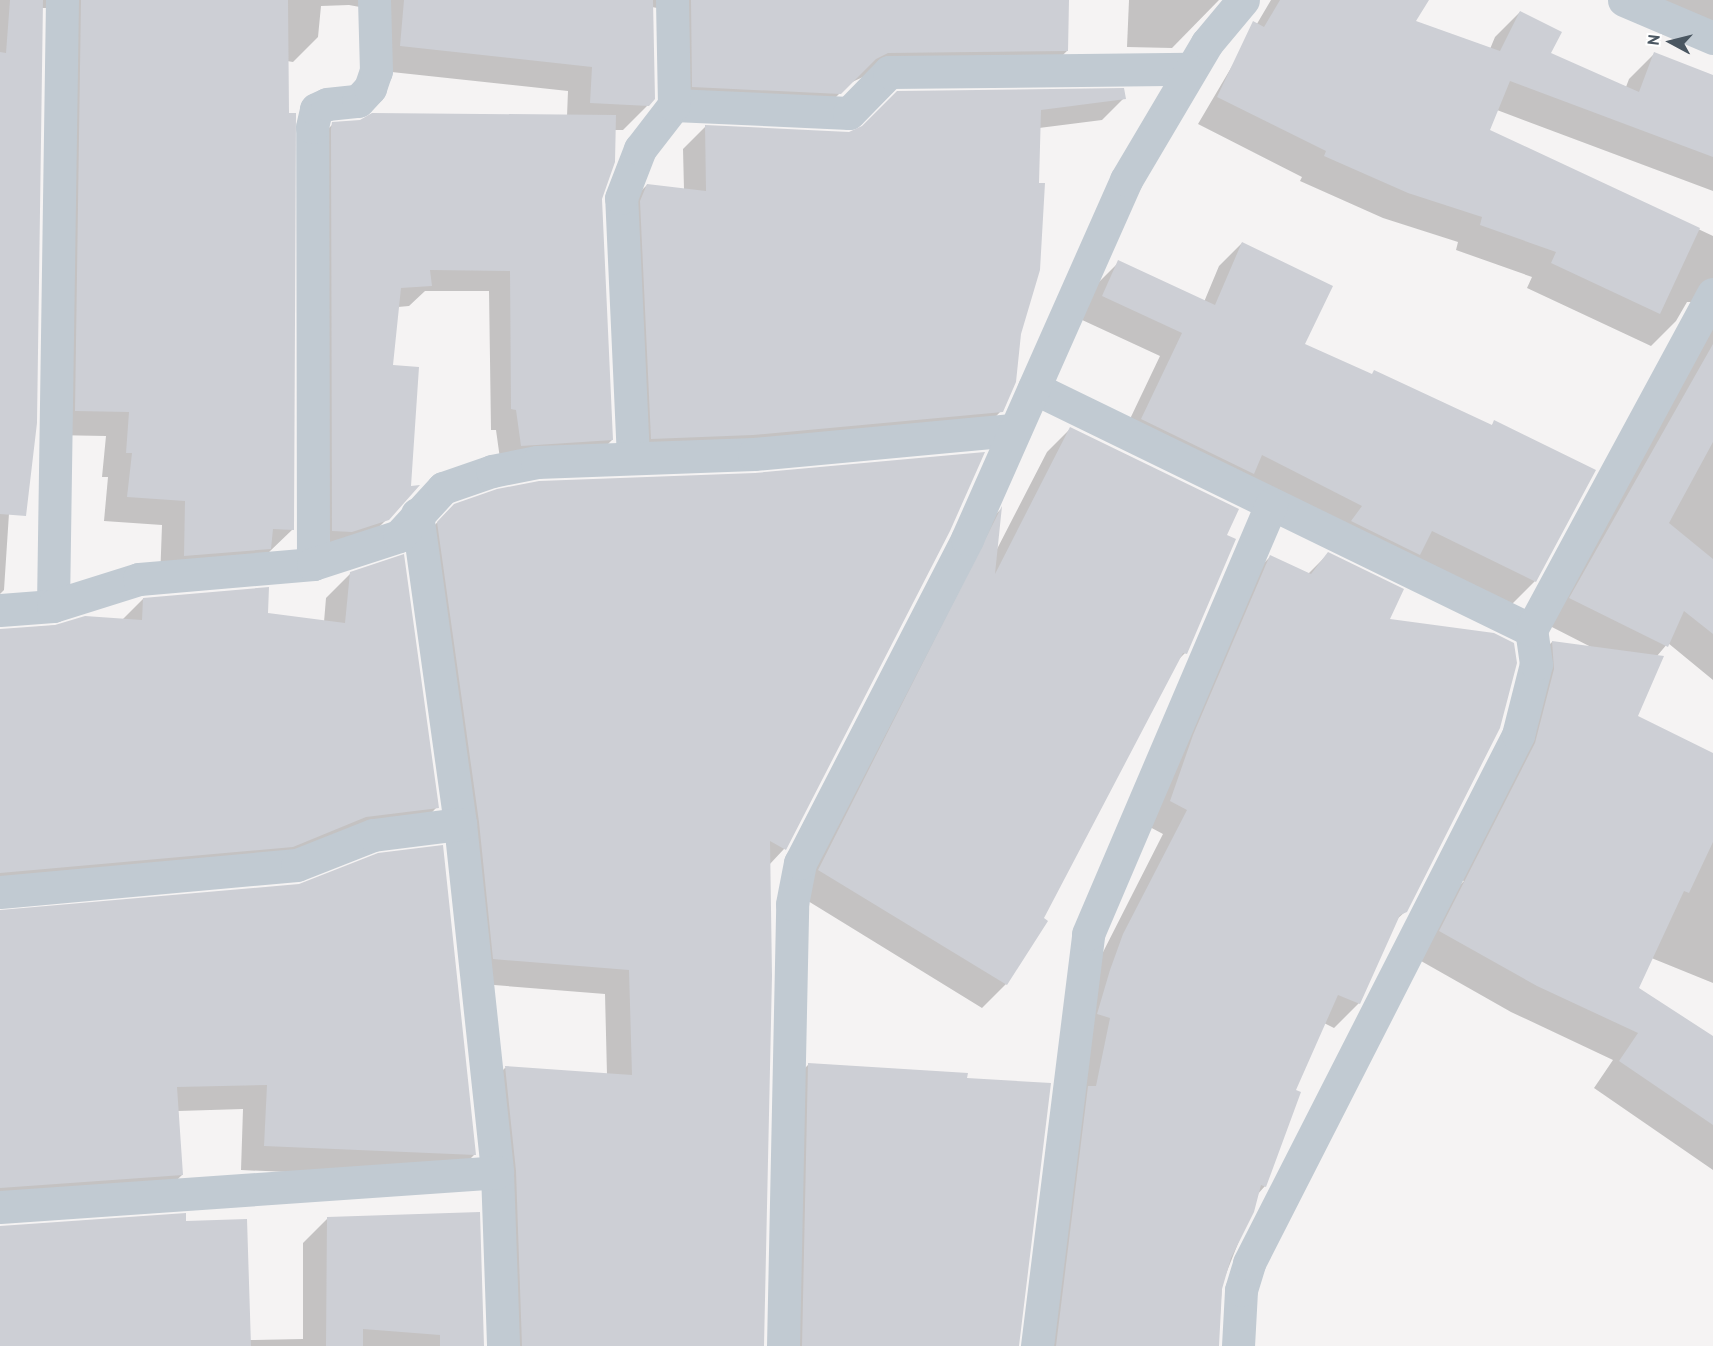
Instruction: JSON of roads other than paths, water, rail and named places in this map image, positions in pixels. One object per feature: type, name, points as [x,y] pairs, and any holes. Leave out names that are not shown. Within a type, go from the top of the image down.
[{"type":"street","points":[[53,606],[62,0]]},
{"type":"street","points":[[313,564],[312,127],[316,109],[327,104],[358,102],[370,88],[376,71],[374,0]]},
{"type":"street","points":[[633,459],[621,198],[640,149],[674,105],[672,0]]},
{"type":"street","points":[[783,1346],[792,904],[800,863],[967,539],[1126,180],[1190,69],[1243,0]]},
{"type":"street","points":[[1624,0],[1713,38]]},
{"type":"street","points":[[674,105],[849,113],[889,72],[1190,69]]},
{"type":"street","points":[[1238,1346],[1241,1290],[1249,1263],[1518,735],[1536,664],[1531,630],[1713,294]]},
{"type":"street","points":[[1034,388],[1531,630]]},
{"type":"street","points":[[0,610],[53,606],[139,579],[313,564],[399,536],[417,514],[443,489],[492,471],[537,462],[754,454],[1015,430]]},
{"type":"street","points":[[1037,1346],[1088,934],[1272,504]]},
{"type":"street","points":[[417,514],[460,824],[497,1172],[503,1346]]},
{"type":"street","points":[[0,892],[297,865],[372,835],[460,824]]},
{"type":"street","points":[[0,1207],[497,1172]]}]
